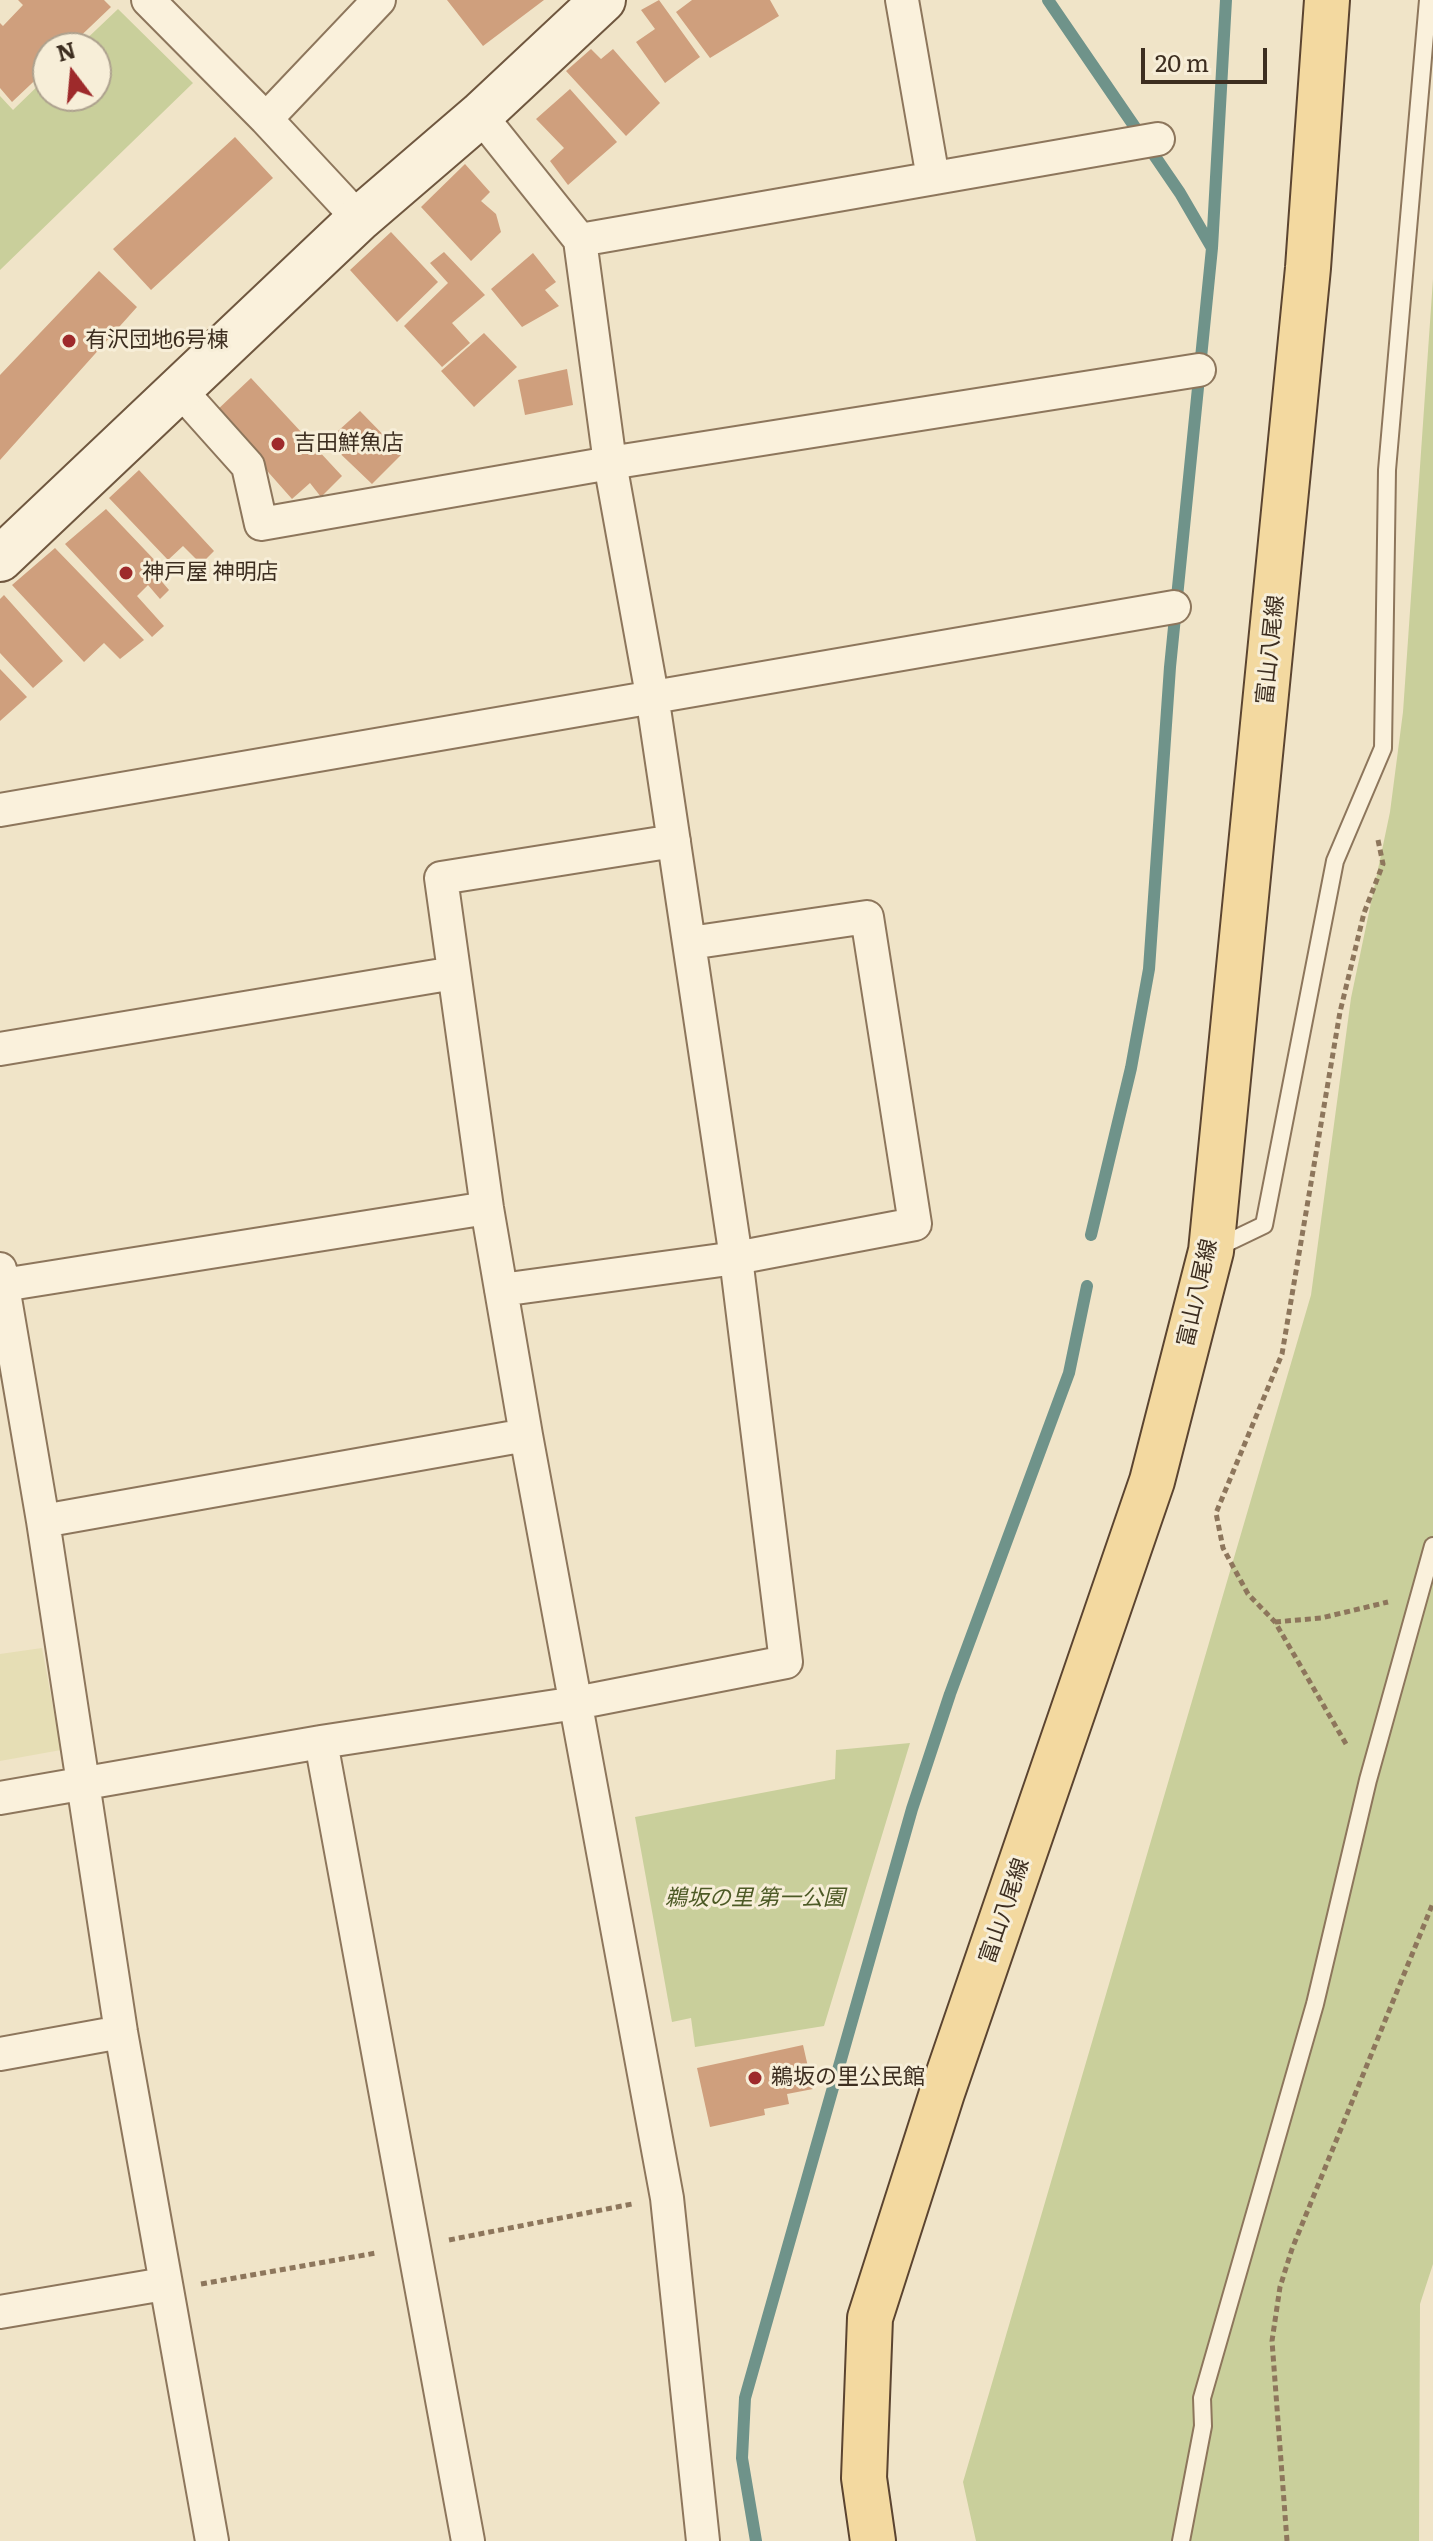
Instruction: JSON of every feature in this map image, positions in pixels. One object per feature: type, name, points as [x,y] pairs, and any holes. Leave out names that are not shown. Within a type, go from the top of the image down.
[{"type":"main road","name":"富山八尾線","points":[[873,2541],[864,2478],[870,2318],[942,2093],[1152,1481],[1211,1251],[1308,268],[1327,0]]},
{"type":"street","points":[[148,0],[266,119],[359,219]]},
{"type":"street","points":[[266,119],[379,0]]},
{"type":"street","points":[[0,559],[359,219],[480,115],[603,0]]},
{"type":"street","points":[[902,0],[933,178]]},
{"type":"street","points":[[0,1798],[321,1742],[576,1703],[786,1662],[736,1258],[652,695],[610,463],[580,240],[480,115]]},
{"type":"street","points":[[580,240],[1158,139]]},
{"type":"street","points":[[180,390],[248,466],[261,524],[610,463],[1199,370]]},
{"type":"street","points":[[0,810],[1174,607]]},
{"type":"street","points":[[674,841],[441,878],[501,1290],[667,2198],[703,2541]]},
{"type":"street","points":[[501,1290],[736,1258],[915,1224],[867,917],[690,943]]},
{"type":"street","points":[[0,1049],[454,973]]},
{"type":"street","points":[[205,2540],[121,2032],[43,1521],[1,1277],[487,1208]]},
{"type":"street","points":[[43,1521],[526,1435]]},
{"type":"street","points":[[321,1742],[468,2541]]},
{"type":"street","points":[[0,2054],[121,2032]]},
{"type":"street","points":[[0,2312],[164,2284]]},
{"type":"lane","points":[[1211,1251],[1264,1225],[1335,861],[1383,748],[1387,470],[1428,0]]},
{"type":"lane","points":[[1181,2541],[1203,2426],[1202,2398],[1315,2004],[1368,1780],[1433,1546]]},
{"type":"path","points":[[1368,1780],[1275,1622],[1248,1594],[1223,1548],[1216,1513],[1282,1354],[1340,1012],[1364,913],[1383,864],[1376,829]]},
{"type":"path","points":[[1275,1622],[1321,1618],[1417,1595]]},
{"type":"path","points":[[1287,2541],[1272,2341],[1280,2287],[1292,2249],[1433,1903]]},
{"type":"shaded area","points":[[42,1648],[61,1750],[0,1761],[0,1654]]},
{"type":"green space","points":[[118,9],[193,83],[0,270],[0,96],[13,110],[32,92],[32,112],[112,112],[112,32],[94,32]]},
{"type":"green space","points":[[1433,279],[1433,2264],[1420,2304],[1419,2541],[976,2541],[963,2482],[1311,1295],[1351,998],[1390,812],[1403,712]]},
{"type":"green space","name":"鵜坂の里 第一公園","points":[[910,1743],[824,2026],[695,2047],[691,2018],[672,2022],[635,1817],[835,1779],[836,1750]]},
{"type":"building","points":[[18,0],[104,0],[111,7],[85,32],[32,32],[32,83],[12,102],[0,88],[0,23],[3,26],[23,5]]},
{"type":"building","points":[[447,0],[544,0],[483,46]]},
{"type":"building","points":[[659,0],[700,57],[665,83],[636,42],[655,29],[641,10]]},
{"type":"building","points":[[692,0],[770,0],[779,16],[710,58],[676,12]]},
{"type":"building","points":[[591,49],[601,59],[613,49],[660,103],[626,136],[566,71]]},
{"type":"building","points":[[570,89],[617,142],[568,185],[550,161],[564,148],[536,119]]},
{"type":"building","name":"有沢団地6号棟","points":[[235,137],[273,178],[151,290],[113,249]]},
{"type":"building","points":[[465,164],[490,192],[481,201],[496,214],[501,232],[471,261],[421,207]]},
{"type":"building","points":[[391,232],[438,282],[397,322],[350,270]]},
{"type":"building","points":[[444,252],[485,295],[452,323],[470,343],[442,367],[404,326],[448,283],[430,263]]},
{"type":"building","points":[[533,253],[556,282],[545,290],[559,306],[522,327],[491,289]]},
{"type":"building","name":"有沢団地6号棟","points":[[99,271],[137,307],[0,460],[0,375]]},
{"type":"building","points":[[484,333],[517,367],[474,407],[441,371]]},
{"type":"building","points":[[567,369],[573,405],[525,415],[518,380]]},
{"type":"building","name":"吉田鮮魚店","points":[[251,378],[342,476],[321,497],[310,483],[292,499],[215,412]]},
{"type":"building","points":[[360,411],[402,454],[372,484],[327,441]]},
{"type":"building","points":[[139,470],[214,551],[201,564],[183,546],[168,560],[109,498]]},
{"type":"building","name":"神戸屋 神明店","points":[[106,509],[164,570],[157,576],[169,590],[160,599],[148,585],[137,596],[164,626],[152,637],[65,544]]},
{"type":"building","points":[[55,548],[144,640],[120,659],[104,643],[84,662],[12,585]]},
{"type":"building","points":[[4,595],[63,661],[33,688],[0,653],[0,599]]},
{"type":"building","points":[[0,669],[27,697],[0,721]]},
{"type":"building","name":"鵜坂の里公民館","points":[[803,2045],[813,2089],[787,2094],[789,2104],[764,2109],[765,2115],[710,2127],[697,2068]]},
{"type":"waterway","points":[[1048,0],[1180,193],[1212,248]]},
{"type":"waterway","points":[[1091,1235],[1131,1068],[1149,969],[1170,667],[1212,248],[1226,0]]},
{"type":"waterway","points":[[756,2541],[742,2458],[745,2398],[912,1809],[950,1694],[1069,1373],[1087,1286]]},
{"type":"place","name":"有沢団地6号棟","points":[[69,341]]},
{"type":"place","name":"吉田鮮魚店","points":[[278,444]]},
{"type":"place","name":"神戸屋 神明店","points":[[126,573]]},
{"type":"place","name":"鵜坂の里公民館","points":[[755,2078]]}]
